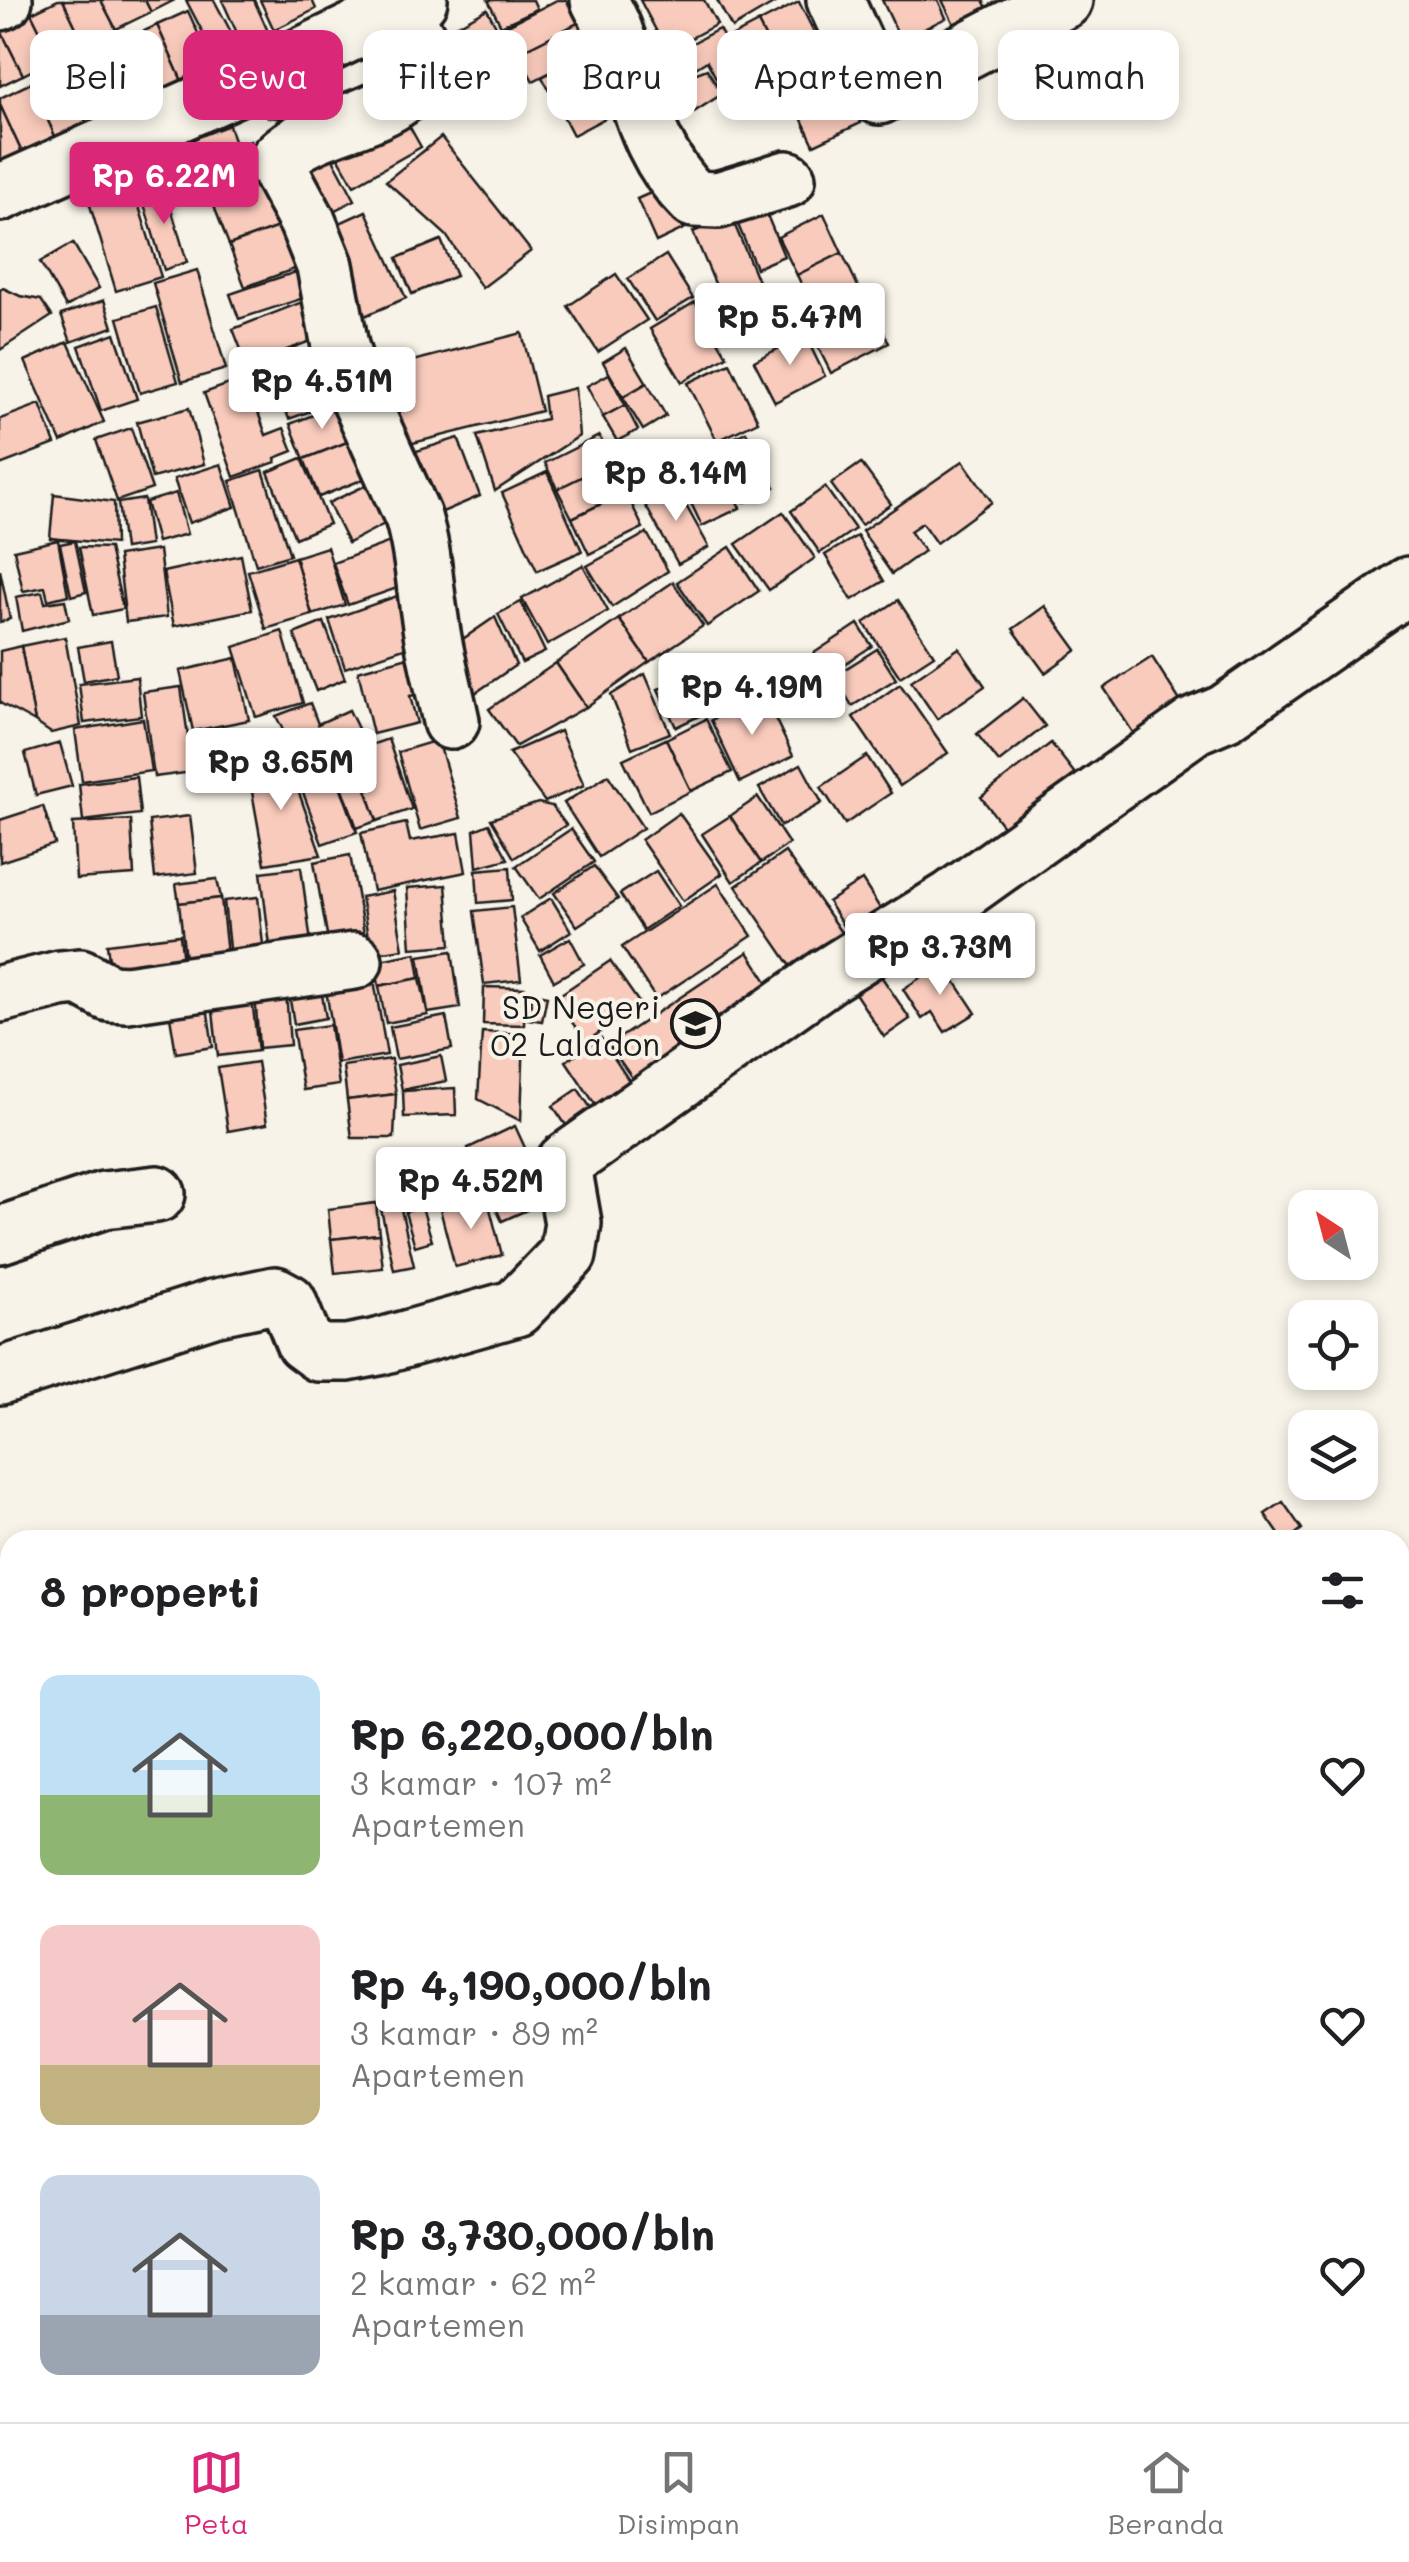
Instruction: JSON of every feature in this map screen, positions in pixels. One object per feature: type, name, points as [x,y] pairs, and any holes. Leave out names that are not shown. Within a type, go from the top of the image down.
[{"type":"street","points":[[599,0],[616,35],[644,124],[678,183],[694,199],[718,200],[787,180]]},
{"type":"street","points":[[835,0],[879,96],[1064,0]]},
{"type":"street","points":[[0,193],[231,90],[406,3],[426,65],[411,90],[365,117],[303,141],[278,158],[278,167],[325,266],[348,374],[420,538],[432,636],[451,721]]},
{"type":"street","points":[[0,1376],[213,1308],[275,1294],[288,1302],[304,1342],[319,1353],[378,1347],[516,1308],[568,1254],[574,1223],[565,1162],[829,975],[953,898],[1194,726],[1225,713],[1409,585]]},
{"type":"street","points":[[1409,603],[1403,607],[1401,617],[1409,630]]},
{"type":"street","points":[[0,994],[60,978],[80,977],[109,992],[127,994],[354,961]]},
{"type":"street","points":[[0,1235],[104,1200],[157,1194]]},
{"type":"building","points":[[63,0],[77,30],[40,30],[31,13]]},
{"type":"building","points":[[63,0],[101,0],[116,29],[114,30],[77,30]]},
{"type":"building","points":[[101,0],[145,0],[151,12],[116,29]]},
{"type":"building","points":[[145,0],[175,0],[151,12]]},
{"type":"building","points":[[186,0],[214,0],[230,30],[202,30]]},
{"type":"building","points":[[222,0],[254,0],[267,30],[236,30]]},
{"type":"building","points":[[260,0],[312,0],[316,9],[274,30]]},
{"type":"building","points":[[488,0],[533,0],[537,9],[501,26]]},
{"type":"building","points":[[557,0],[566,0],[578,23],[564,30],[547,30],[547,38],[527,48],[527,30],[504,27]]},
{"type":"building","points":[[640,0],[704,0],[717,24],[697,35],[697,30],[656,30]]},
{"type":"building","points":[[717,0],[780,0],[732,28]]},
{"type":"building","points":[[882,0],[938,0],[946,18],[921,30],[896,30]]},
{"type":"building","points":[[942,0],[983,0],[991,16],[957,30]]},
{"type":"building","points":[[799,2],[813,30],[762,30],[758,23]]},
{"type":"building","points":[[487,9],[498,30],[449,30]]},
{"type":"building","points":[[188,11],[197,30],[183,30],[183,84],[163,30],[157,25]]},
{"type":"building","points":[[31,13],[40,30],[30,30],[30,71],[23,75],[0,29]]},
{"type":"building","points":[[0,29],[23,75],[0,86]]},
{"type":"building","points":[[717,30],[717,80],[707,61],[697,67],[697,41]]},
{"type":"building","points":[[163,38],[183,84],[183,100],[163,108]]},
{"type":"building","points":[[547,38],[547,74],[533,81],[527,70],[527,48]]},
{"type":"building","points":[[707,69],[717,86],[717,97],[697,110],[697,73]]},
{"type":"building","points":[[30,83],[30,120],[48,120],[63,154],[30,170],[0,98]]},
{"type":"building","points":[[0,105],[30,170],[0,183]]},
{"type":"building","points":[[48,120],[85,120],[94,140],[63,154]]},
{"type":"building","points":[[85,120],[125,120],[127,125],[94,140]]},
{"type":"building","points":[[368,120],[406,120],[421,147],[354,185],[329,141]]},
{"type":"building","points":[[565,120],[601,120],[573,135]]},
{"type":"building","points":[[802,120],[860,120],[861,123],[814,145]]},
{"type":"building","points":[[229,125],[236,147],[250,141],[265,176],[214,195],[193,139]]},
{"type":"building","points":[[441,137],[531,251],[482,288],[446,235],[386,181]]},
{"type":"building","points":[[323,140],[355,200],[311,222],[280,161]]},
{"type":"building","points":[[130,178],[161,277],[116,291],[86,192]]},
{"type":"building","points":[[264,181],[281,226],[229,245],[212,201]]},
{"type":"building","points":[[673,183],[692,225],[656,242],[637,199]]},
{"type":"building","points":[[164,184],[187,262],[164,270],[140,191]]},
{"type":"building","points":[[762,203],[784,256],[756,268],[734,215]]},
{"type":"building","points":[[366,211],[406,298],[360,318],[320,232]]},
{"type":"building","points":[[824,214],[842,253],[797,275],[778,237]]},
{"type":"building","points":[[731,216],[765,298],[728,314],[693,232]]},
{"type":"building","points":[[281,226],[297,268],[245,287],[229,245]]},
{"type":"building","points":[[441,240],[456,276],[412,294],[397,258]]},
{"type":"building","points":[[73,243],[99,288],[66,307],[40,262]]},
{"type":"building","points":[[842,253],[865,301],[820,323],[797,275]]},
{"type":"building","points":[[666,255],[693,298],[655,321],[628,279]]},
{"type":"building","points":[[197,270],[226,369],[182,382],[153,283]]},
{"type":"building","points":[[299,271],[307,297],[239,319],[230,294]]},
{"type":"building","points":[[616,274],[647,320],[598,352],[568,306]]},
{"type":"building","points":[[0,290],[41,300],[52,316],[0,350]]},
{"type":"building","points":[[104,300],[113,327],[71,342],[61,315]]},
{"type":"building","points":[[302,302],[316,339],[247,365],[233,329]]},
{"type":"building","points":[[695,302],[727,356],[682,382],[650,329]]},
{"type":"building","points":[[869,303],[889,343],[831,373],[811,333]]},
{"type":"building","points":[[156,307],[178,382],[140,393],[118,318]]},
{"type":"building","points":[[115,333],[137,399],[101,411],[79,346]]},
{"type":"building","points":[[522,333],[541,411],[397,447],[378,370]]},
{"type":"building","points":[[805,335],[825,376],[775,402],[754,361]]},
{"type":"building","points":[[68,342],[104,422],[61,442],[25,361]]},
{"type":"building","points":[[626,348],[647,383],[623,397],[603,362]]},
{"type":"building","points":[[312,351],[333,403],[289,419],[282,402],[260,408],[249,370]]},
{"type":"building","points":[[730,363],[758,421],[717,441],[688,383]]},
{"type":"building","points":[[609,374],[625,405],[603,417],[587,386]]},
{"type":"building","points":[[246,378],[266,435],[284,428],[293,451],[275,458],[276,462],[234,477],[204,393]]},
{"type":"building","points":[[647,383],[666,416],[643,430],[623,397]]},
{"type":"building","points":[[575,388],[579,436],[495,491],[477,436],[546,419],[543,396]]},
{"type":"building","points":[[40,404],[55,444],[0,465],[0,419]]},
{"type":"building","points":[[341,404],[355,439],[304,459],[290,424]]},
{"type":"building","points":[[625,405],[638,430],[617,441],[603,417]]},
{"type":"building","points":[[189,408],[204,464],[152,478],[137,422]]},
{"type":"building","points":[[131,428],[152,489],[117,501],[96,440]]},
{"type":"building","points":[[746,432],[775,487],[745,502],[716,447]]},
{"type":"building","points":[[599,436],[612,462],[557,489],[545,463]]},
{"type":"building","points":[[458,438],[480,496],[433,516],[407,454]]},
{"type":"building","points":[[355,439],[369,477],[319,497],[304,459]]},
{"type":"building","points":[[302,458],[329,524],[295,538],[268,472]]},
{"type":"building","points":[[716,458],[740,508],[702,526],[678,476]]},
{"type":"building","points":[[963,461],[992,502],[936,543],[922,523],[910,531],[924,551],[892,574],[862,531]]},
{"type":"building","points":[[612,462],[626,492],[572,518],[557,489]]},
{"type":"building","points":[[861,463],[891,504],[861,525],[831,484]]},
{"type":"building","points":[[221,464],[235,507],[189,523],[174,479]]},
{"type":"building","points":[[263,470],[290,555],[256,565],[230,481]]},
{"type":"building","points":[[547,472],[582,551],[537,571],[502,493]]},
{"type":"building","points":[[371,483],[390,521],[348,543],[328,503]]},
{"type":"building","points":[[674,484],[709,547],[678,564],[643,501]]},
{"type":"building","points":[[825,487],[855,529],[820,553],[791,511]]},
{"type":"building","points":[[626,492],[643,528],[589,554],[572,518]]},
{"type":"building","points":[[176,493],[187,534],[157,542],[146,502]]},
{"type":"building","points":[[54,494],[114,502],[115,544],[50,538]]},
{"type":"building","points":[[144,499],[150,545],[124,549],[118,503]]},
{"type":"building","points":[[783,512],[815,558],[769,590],[736,544]]},
{"type":"building","points":[[647,533],[668,571],[612,607],[587,566]]},
{"type":"building","points":[[857,536],[884,581],[852,600],[825,555]]},
{"type":"building","points":[[58,540],[68,595],[48,600],[45,587],[23,591],[14,550]]},
{"type":"building","points":[[75,541],[86,592],[71,596],[60,544]]},
{"type":"building","points":[[390,542],[406,585],[348,605],[333,563]]},
{"type":"building","points":[[79,547],[109,548],[123,609],[93,615]]},
{"type":"building","points":[[327,547],[345,605],[312,615],[295,557]]},
{"type":"building","points":[[730,547],[759,591],[707,626],[677,582]]},
{"type":"building","points":[[159,550],[167,617],[126,622],[118,556]]},
{"type":"building","points":[[241,555],[252,610],[174,626],[163,572]]},
{"type":"building","points":[[295,557],[312,615],[266,629],[248,571]]},
{"type":"building","points":[[583,565],[608,611],[547,645],[522,599]]},
{"type":"building","points":[[0,570],[10,619],[0,622]]},
{"type":"building","points":[[673,582],[703,626],[649,662],[619,619]]},
{"type":"building","points":[[42,592],[45,603],[65,600],[69,619],[22,631],[16,597]]},
{"type":"building","points":[[397,596],[413,645],[345,668],[329,620]]},
{"type":"building","points":[[898,600],[934,655],[900,677],[864,623]]},
{"type":"building","points":[[521,602],[545,652],[522,663],[498,614]]},
{"type":"building","points":[[1045,606],[1077,650],[1045,673],[1013,629]]},
{"type":"building","points":[[495,617],[516,665],[462,702],[441,654]]},
{"type":"building","points":[[619,619],[649,662],[586,707],[556,663]]},
{"type":"building","points":[[324,622],[345,679],[316,691],[294,634]]},
{"type":"building","points":[[858,624],[872,646],[828,675],[814,653]]},
{"type":"building","points":[[282,631],[303,703],[256,717],[234,647]]},
{"type":"building","points":[[65,637],[81,726],[51,733],[35,722],[21,646]]},
{"type":"building","points":[[111,641],[117,675],[84,681],[78,647]]},
{"type":"building","points":[[21,646],[35,722],[0,703],[0,651]]},
{"type":"building","points":[[959,648],[985,686],[937,719],[911,681]]},
{"type":"building","points":[[877,649],[896,679],[852,706],[834,676]]},
{"type":"building","points":[[415,655],[423,693],[410,696],[417,723],[373,734],[358,671]]},
{"type":"building","points":[[729,656],[747,693],[676,727],[658,689]]},
{"type":"building","points":[[1152,657],[1191,718],[1143,748],[1104,688]]},
{"type":"building","points":[[236,658],[249,720],[193,731],[180,671]]},
{"type":"building","points":[[556,663],[586,707],[516,746],[489,709]]},
{"type":"building","points":[[645,674],[670,733],[632,748],[611,695]]},
{"type":"building","points":[[137,677],[141,716],[84,723],[79,684]]},
{"type":"building","points":[[900,684],[948,753],[900,786],[853,717]]},
{"type":"building","points":[[181,687],[193,772],[154,777],[143,692]]},
{"type":"building","points":[[764,695],[793,756],[740,782],[711,720]]},
{"type":"building","points":[[1023,698],[1045,726],[999,762],[977,734]]},
{"type":"building","points":[[310,703],[318,724],[349,710],[362,737],[300,765],[276,716]]},
{"type":"building","points":[[143,719],[151,771],[82,781],[75,730]]},
{"type":"building","points":[[706,719],[732,772],[691,791],[666,739]]},
{"type":"building","points":[[560,731],[584,785],[545,802],[509,753]]},
{"type":"building","points":[[388,739],[412,809],[377,821],[353,751]]},
{"type":"building","points":[[666,739],[691,791],[649,812],[623,759]]},
{"type":"building","points":[[438,740],[461,818],[420,830],[398,752]]},
{"type":"building","points":[[60,743],[72,786],[36,795],[25,753]]},
{"type":"building","points":[[1051,743],[1079,779],[1008,833],[981,797]]},
{"type":"building","points":[[353,751],[377,821],[357,828],[332,758]]},
{"type":"building","points":[[329,755],[357,832],[322,844],[294,768]]},
{"type":"building","points":[[286,756],[321,855],[265,864],[247,764]]},
{"type":"building","points":[[867,756],[891,793],[845,824],[821,787]]},
{"type":"building","points":[[801,764],[822,803],[781,826],[759,788]]},
{"type":"building","points":[[608,775],[643,828],[599,857],[564,803]]},
{"type":"building","points":[[136,777],[140,814],[83,821],[79,784]]},
{"type":"building","points":[[758,797],[789,844],[761,863],[730,816]]},
{"type":"building","points":[[538,803],[552,806],[566,825],[514,858],[491,819]]},
{"type":"building","points":[[43,806],[55,844],[0,862],[0,820]]},
{"type":"building","points":[[679,813],[722,874],[683,901],[641,840]]},
{"type":"building","points":[[190,816],[197,873],[155,878],[149,821]]},
{"type":"building","points":[[730,816],[761,863],[733,882],[702,834]]},
{"type":"building","points":[[131,820],[134,875],[76,879],[73,823]]},
{"type":"building","points":[[406,823],[410,841],[459,833],[466,872],[373,891],[361,833]]},
{"type":"building","points":[[489,824],[508,859],[477,867],[474,830]]},
{"type":"building","points":[[571,829],[594,862],[539,899],[516,866]]},
{"type":"building","points":[[785,852],[845,938],[795,972],[736,886]]},
{"type":"building","points":[[350,855],[366,945],[330,951],[314,862]]},
{"type":"building","points":[[594,866],[618,899],[577,926],[554,893]]},
{"type":"building","points":[[301,867],[313,958],[272,963],[261,872]]},
{"type":"building","points":[[510,867],[512,900],[478,903],[476,870]]},
{"type":"building","points":[[656,871],[679,906],[643,930],[620,894]]},
{"type":"building","points":[[217,879],[221,898],[179,903],[176,884]]},
{"type":"building","points":[[862,880],[892,927],[857,948],[828,902]]},
{"type":"building","points":[[718,884],[752,936],[656,999],[622,947]]},
{"type":"building","points":[[446,885],[451,945],[411,948],[407,888]]},
{"type":"building","points":[[393,891],[403,949],[371,954],[361,897]]},
{"type":"building","points":[[258,897],[265,964],[231,967],[224,901]]},
{"type":"building","points":[[221,898],[229,973],[187,978],[179,903]]},
{"type":"building","points":[[551,898],[571,931],[540,951],[520,918]]},
{"type":"building","points":[[512,907],[521,980],[484,984],[474,911]]},
{"type":"building","points":[[180,935],[185,982],[113,991],[107,944]]},
{"type":"building","points":[[570,938],[584,964],[554,981],[540,955]]},
{"type":"building","points":[[452,951],[460,1008],[428,1013],[419,956]]},
{"type":"building","name":"SD Negeri 02 Laladon","points":[[748,952],[781,1003],[644,1095],[609,1045]]},
{"type":"building","points":[[416,953],[420,978],[379,986],[375,961]]},
{"type":"building","points":[[610,961],[640,1004],[586,1042],[555,998]]},
{"type":"building","points":[[871,961],[910,1019],[884,1037],[845,978]]},
{"type":"building","points":[[943,963],[976,1013],[945,1032],[932,1012],[922,1019],[903,989]]},
{"type":"building","points":[[372,969],[387,1055],[338,1063],[324,978]]},
{"type":"building","points":[[319,977],[326,1018],[294,1024],[287,982]]},
{"type":"building","points":[[285,978],[290,1045],[259,1048],[254,981]]},
{"type":"building","points":[[420,978],[428,1015],[386,1023],[379,986]]},
{"type":"building","points":[[250,981],[258,1051],[218,1056],[210,985]]},
{"type":"building","points":[[204,986],[213,1047],[176,1053],[166,992]]},
{"type":"building","points":[[484,987],[525,988],[524,1025],[483,1024]]},
{"type":"building","points":[[533,993],[547,996],[542,1021],[528,1019]]},
{"type":"building","points":[[446,1016],[452,1049],[396,1059],[390,1027]]},
{"type":"building","points":[[330,1025],[339,1085],[303,1090],[293,1030]]},
{"type":"building","points":[[482,1032],[524,1034],[521,1121],[478,1099]]},
{"type":"building","points":[[601,1038],[641,1099],[607,1122],[566,1061]]},
{"type":"building","points":[[441,1056],[446,1081],[402,1090],[397,1065]]},
{"type":"building","points":[[391,1059],[396,1094],[347,1100],[343,1066]]},
{"type":"building","points":[[257,1062],[267,1124],[228,1131],[218,1068]]},
{"type":"building","points":[[455,1088],[456,1115],[404,1117],[403,1091]]},
{"type":"building","points":[[578,1089],[603,1126],[578,1143],[553,1106]]},
{"type":"building","points":[[396,1094],[394,1138],[352,1138],[347,1100]]},
{"type":"building","points":[[515,1126],[549,1200],[502,1221],[468,1148]]},
{"type":"building","points":[[487,1197],[502,1255],[455,1267],[440,1209]]},
{"type":"building","points":[[376,1203],[379,1234],[331,1239],[328,1209]]},
{"type":"building","points":[[400,1205],[414,1266],[394,1270],[381,1209]]},
{"type":"building","points":[[422,1207],[432,1241],[415,1246],[405,1212]]},
{"type":"building","points":[[379,1234],[383,1268],[335,1273],[331,1239]]},
{"type":"building","points":[[1283,1502],[1302,1529],[1276,1530],[1265,1514]]},
{"type":"place","name":"SD Negeri 02 Laladon","points":[[695,1024]]}]
